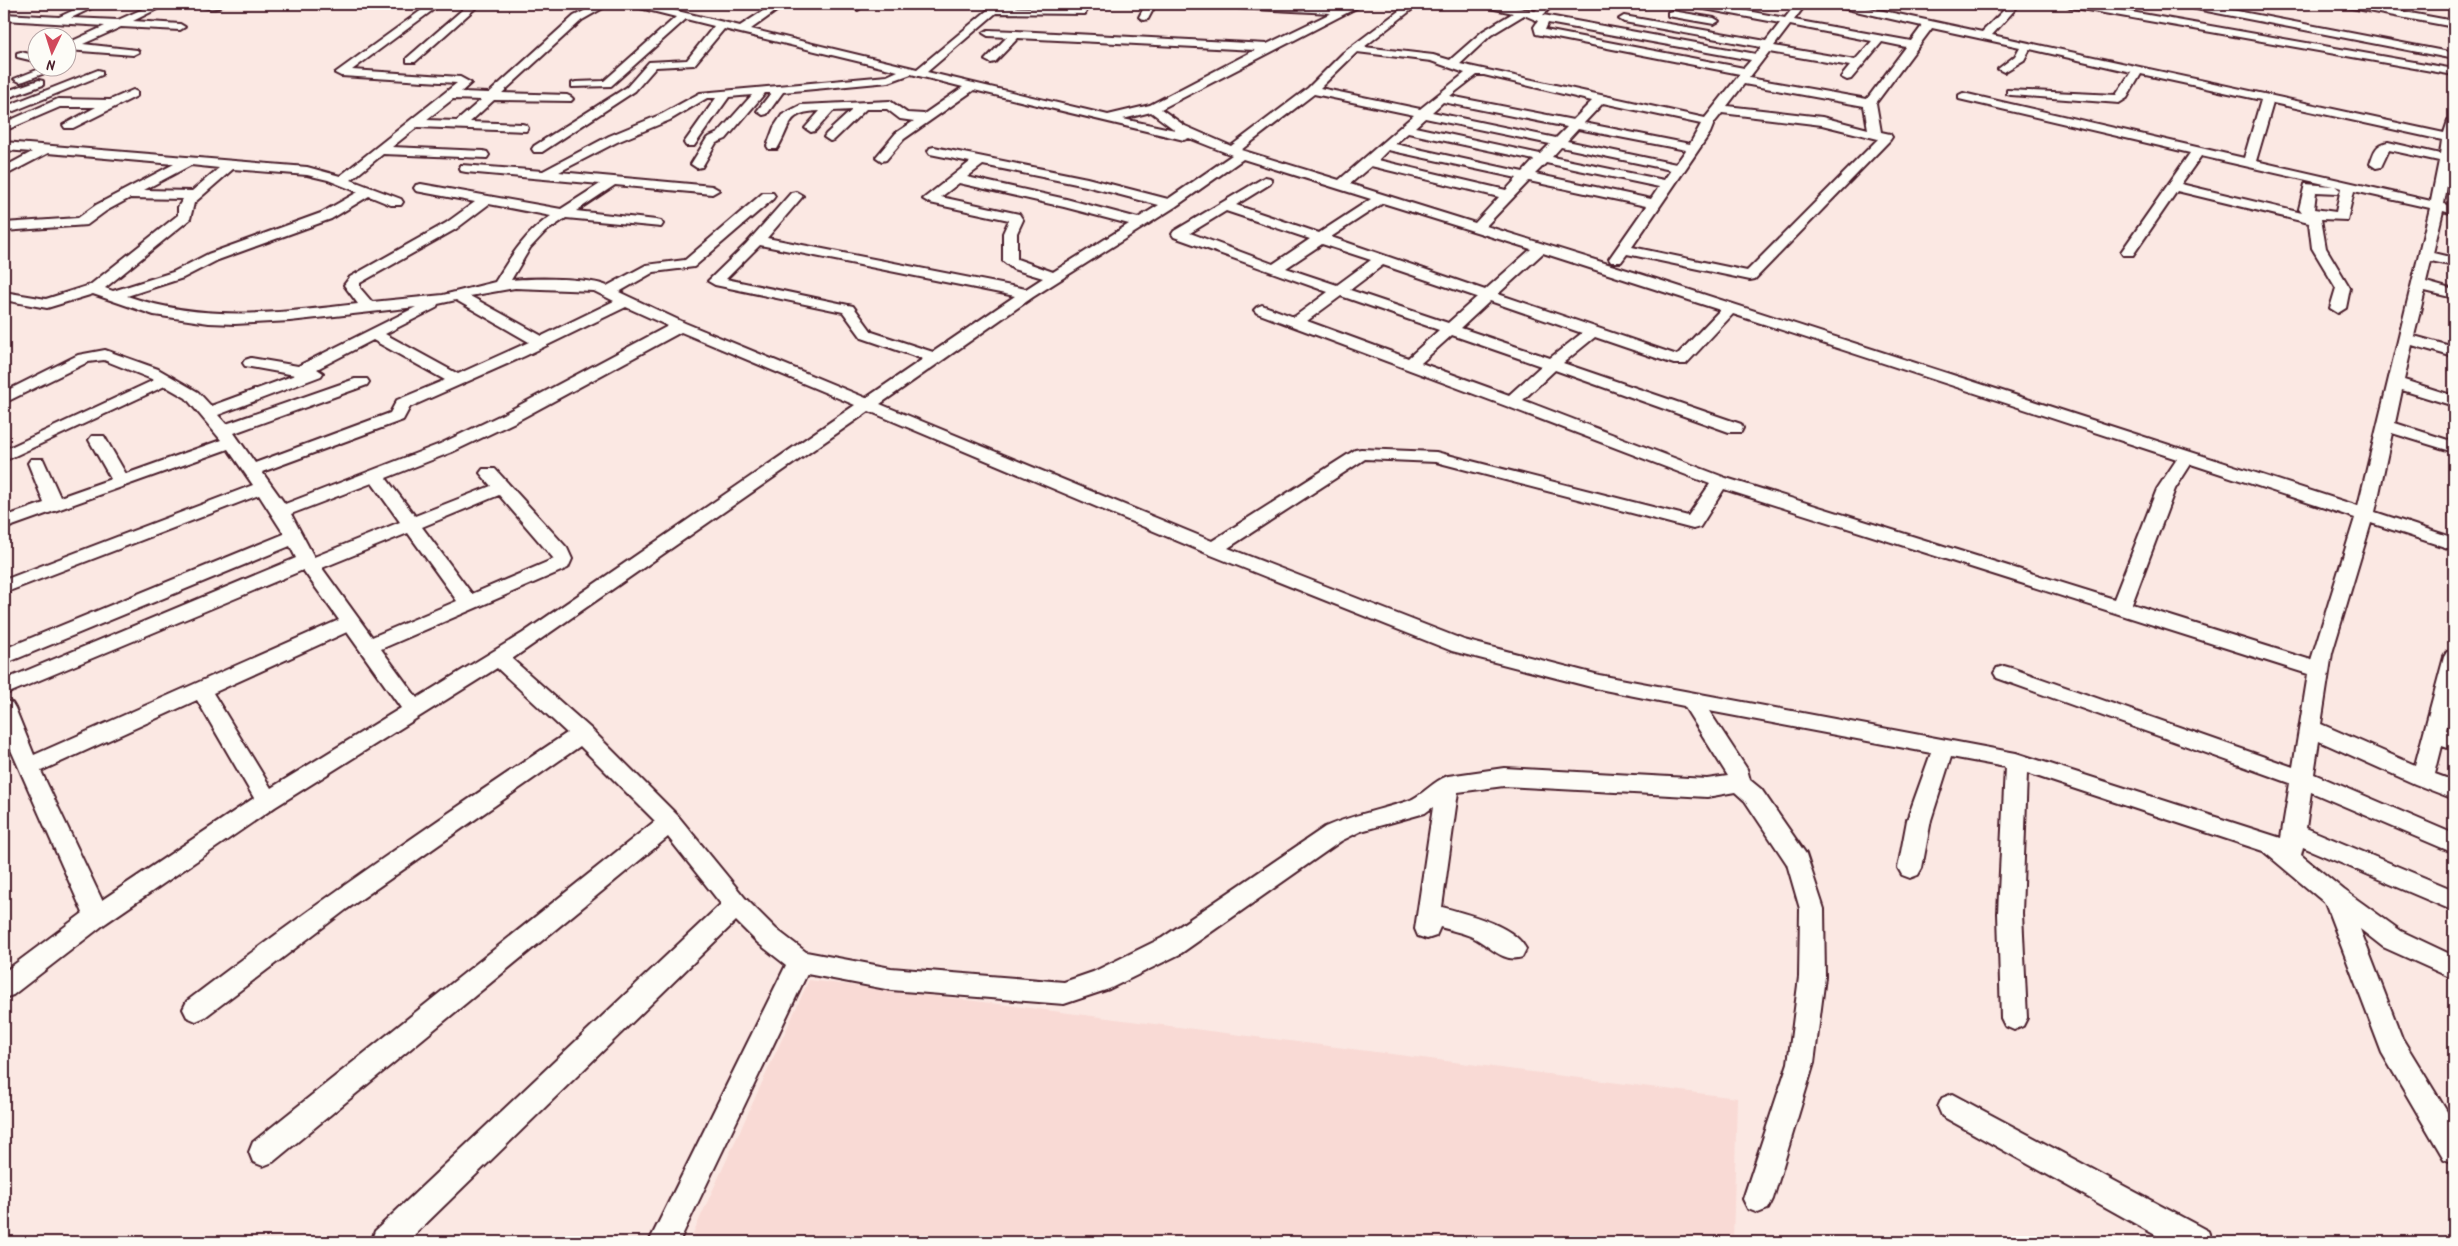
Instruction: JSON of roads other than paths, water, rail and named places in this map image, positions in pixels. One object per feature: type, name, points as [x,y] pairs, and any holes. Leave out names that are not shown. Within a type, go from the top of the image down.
[{"type":"street","points":[[60,19],[95,4]]},
{"type":"street","points":[[78,42],[162,4]]},
{"type":"street","points":[[204,4],[217,5]]},
{"type":"street","points":[[341,181],[415,123],[464,81],[341,73],[436,4]]},
{"type":"street","points":[[411,60],[475,4]]},
{"type":"street","points":[[461,124],[494,97],[578,18],[605,4]]},
{"type":"street","points":[[636,4],[661,6],[683,16],[1209,142]]},
{"type":"street","points":[[742,30],[781,4]]},
{"type":"street","points":[[1144,17],[1151,4]]},
{"type":"street","points":[[1218,4],[1344,11]]},
{"type":"street","points":[[1108,119],[1154,108],[1268,47],[1359,4]]},
{"type":"street","points":[[4,987],[97,916],[268,801],[538,633],[1028,294],[1170,204],[1236,153],[1312,90],[1320,79],[1414,4]]},
{"type":"street","points":[[1485,4],[1648,38],[1764,50],[1858,64]]},
{"type":"street","points":[[1648,38],[1681,4]]},
{"type":"street","points":[[1694,4],[1788,20],[1913,45]]},
{"type":"street","points":[[1838,4],[2268,98],[2452,133],[2445,159],[2446,208],[2426,254],[2365,514],[2322,653],[2289,859]]},
{"type":"street","points":[[1985,36],[2015,4]]},
{"type":"street","points":[[2070,4],[2454,72]]},
{"type":"street","points":[[2186,4],[2385,35],[2454,56]]},
{"type":"street","points":[[2346,4],[2396,8],[2454,24]]},
{"type":"street","points":[[1551,5],[1542,16],[1540,32],[1870,103]]},
{"type":"street","points":[[1609,269],[1706,127],[1764,50],[1773,31],[1788,20],[1795,6]]},
{"type":"street","points":[[545,175],[613,139],[666,117],[704,95],[889,79],[914,72],[998,7],[1081,12]]},
{"type":"street","points":[[2385,35],[2396,8]]},
{"type":"street","points":[[1452,64],[1464,56],[1488,33],[1523,11]]},
{"type":"street","points":[[1672,14],[1730,24]]},
{"type":"street","points":[[576,85],[607,84],[683,16]]},
{"type":"street","points":[[4,17],[122,22],[180,27]]},
{"type":"street","points":[[1613,17],[1764,50]]},
{"type":"street","points":[[1875,134],[1870,103],[1929,24]]},
{"type":"street","points":[[538,149],[631,89],[653,64],[690,63],[721,25]]},
{"type":"street","points":[[988,33],[1268,47]]},
{"type":"street","points":[[991,60],[1016,34]]},
{"type":"street","points":[[1847,77],[1880,38]]},
{"type":"street","points":[[2004,69],[2020,58],[2026,45]]},
{"type":"street","points":[[78,47],[133,52]]},
{"type":"street","points":[[1357,49],[1419,56],[1452,64],[1474,72],[1484,72],[1600,99],[1706,127]]},
{"type":"street","points":[[21,55],[28,57]]},
{"type":"street","points":[[2010,108],[2011,86],[2119,99],[2123,96],[2138,70]]},
{"type":"street","points":[[1341,185],[1459,82],[1474,72]]},
{"type":"street","points":[[4,111],[98,73]]},
{"type":"street","points":[[4,85],[32,78]]},
{"type":"street","points":[[4,96],[43,78]]},
{"type":"street","points":[[1459,82],[1478,86]]},
{"type":"street","points":[[882,157],[900,136],[972,86]]},
{"type":"street","points":[[763,111],[780,88]]},
{"type":"street","points":[[697,164],[711,141],[722,136],[762,90]]},
{"type":"street","points":[[1312,90],[1679,168]]},
{"type":"street","points":[[69,125],[133,94]]},
{"type":"street","points":[[690,143],[725,94]]},
{"type":"street","points":[[449,95],[567,99]]},
{"type":"street","points":[[1963,97],[2249,164],[2348,190],[2446,208]]},
{"type":"street","points":[[1441,98],[1693,148]]},
{"type":"street","points":[[2249,164],[2268,98]]},
{"type":"street","points":[[1478,227],[1600,99]]},
{"type":"street","points":[[4,127],[58,103],[114,104]]},
{"type":"street","points":[[1562,103],[1706,127]]},
{"type":"street","points":[[773,146],[777,128],[792,111],[830,107],[890,105],[904,116],[926,118]]},
{"type":"street","points":[[830,137],[864,106]]},
{"type":"street","points":[[811,128],[830,107]]},
{"type":"street","points":[[1154,108],[1157,113],[1179,127],[1236,153],[1541,247],[2454,544]]},
{"type":"street","points":[[1623,249],[1750,276],[1886,137],[1822,121],[1720,109]]},
{"type":"street","points":[[415,123],[522,128]]},
{"type":"street","points":[[1406,129],[1667,185]]},
{"type":"street","points":[[4,146],[308,171],[341,181],[396,202]]},
{"type":"street","points":[[1386,146],[1654,204]]},
{"type":"street","points":[[2376,164],[2382,148],[2388,146],[2445,159]]},
{"type":"street","points":[[4,172],[45,150]]},
{"type":"street","points":[[380,150],[483,155]]},
{"type":"street","points":[[934,150],[1087,182],[1170,204]]},
{"type":"street","points":[[2128,252],[2197,152]]},
{"type":"street","points":[[981,160],[931,198],[931,201],[1014,217],[1016,220],[1010,233],[1010,261],[1018,266],[1054,277]]},
{"type":"street","points":[[1368,161],[1509,194]]},
{"type":"street","points":[[4,227],[82,222],[101,208],[187,162]]},
{"type":"street","points":[[4,296],[47,304],[94,289],[185,216],[185,207],[188,201],[230,165]]},
{"type":"street","points":[[466,168],[712,190]]},
{"type":"street","points":[[957,179],[1066,203],[1140,223]]},
{"type":"street","points":[[500,286],[524,246],[540,229],[613,181]]},
{"type":"street","points":[[1265,181],[1179,234],[1735,428]]},
{"type":"street","points":[[2173,186],[2312,216],[2327,217],[2342,217],[2348,190]]},
{"type":"street","points":[[2338,308],[2343,288],[2319,248],[2312,216],[2306,204],[2310,187],[2348,190]]},
{"type":"street","points":[[421,188],[564,214],[656,224]]},
{"type":"street","points":[[116,295],[141,285],[178,275],[213,257],[326,216],[368,191]]},
{"type":"street","points":[[128,194],[195,194]]},
{"type":"street","points":[[607,292],[651,268],[689,264],[768,196]]},
{"type":"street","points":[[796,196],[757,240],[716,281],[848,309],[867,335],[934,358]]},
{"type":"street","points":[[1275,269],[1382,197]]},
{"type":"street","points":[[369,308],[353,289],[352,285],[355,280],[451,226],[485,201]]},
{"type":"street","points":[[1225,206],[1680,361],[1730,308]]},
{"type":"street","points":[[757,240],[1028,294]]},
{"type":"street","points":[[1410,365],[1541,247]]},
{"type":"street","points":[[2426,254],[2454,262]]},
{"type":"street","points":[[1295,323],[1382,259]]},
{"type":"street","points":[[94,289],[116,295],[154,310],[209,318],[290,316],[369,308],[450,297],[482,288],[500,286],[561,284],[597,287],[680,326],[1213,549],[1459,646],[1599,682],[2016,761],[2271,844],[2335,897],[2392,939],[2454,968]]},
{"type":"street","points":[[2419,285],[2454,294]]},
{"type":"street","points":[[302,370],[450,297]]},
{"type":"street","points":[[450,297],[541,342]]},
{"type":"street","points":[[251,470],[397,416],[399,407],[403,404],[541,342],[626,301]]},
{"type":"street","points":[[1262,310],[1512,402],[1720,482],[2320,670]]},
{"type":"street","points":[[281,512],[446,448],[509,418],[680,326]]},
{"type":"street","points":[[1512,402],[1552,364],[1593,331]]},
{"type":"street","points":[[373,334],[457,380]]},
{"type":"street","points":[[2406,338],[2454,352]]},
{"type":"street","points":[[4,398],[84,358],[105,355],[152,372],[192,395],[228,436],[281,512],[309,563],[367,647],[414,710]]},
{"type":"street","points":[[208,413],[316,373],[251,363]]},
{"type":"street","points":[[4,456],[166,380]]},
{"type":"street","points":[[4,523],[121,481],[361,382]]},
{"type":"street","points":[[2396,383],[2454,401]]},
{"type":"street","points":[[2386,426],[2454,447]]},
{"type":"street","points":[[98,440],[121,481]]},
{"type":"street","points":[[1213,549],[1361,454],[1436,457],[1693,523],[1720,482]]},
{"type":"street","points":[[2121,607],[2166,489],[2187,457]]},
{"type":"street","points":[[37,463],[54,505]]},
{"type":"street","points":[[367,647],[553,569],[560,564],[563,559],[489,473]]},
{"type":"street","points":[[375,475],[470,604]]},
{"type":"street","points":[[4,587],[263,487]]},
{"type":"street","points":[[4,688],[309,563],[411,525],[503,487]]},
{"type":"street","points":[[4,657],[294,538]]},
{"type":"street","points":[[28,767],[350,623]]},
{"type":"street","points":[[2423,778],[2444,738],[2454,657]]},
{"type":"street","points":[[498,658],[582,734],[670,822],[736,905],[767,936],[800,962],[891,979],[1064,992],[1100,981],[1172,946],[1333,834],[1355,824],[1417,807],[1448,785],[1504,777],[1707,788],[1738,783]]},
{"type":"street","points":[[2004,673],[2303,779],[2454,844]]},
{"type":"street","points":[[201,690],[268,801]]},
{"type":"street","points":[[1691,700],[1739,775],[1738,783]]},
{"type":"street","points":[[4,708],[11,748],[28,767],[97,916]]},
{"type":"street","points":[[2310,728],[2454,790]]},
{"type":"street","points":[[196,1009],[250,967],[433,835],[582,734]]},
{"type":"street","points":[[1910,868],[1918,820],[1944,746]]},
{"type":"street","points":[[2014,1018],[2010,913],[2016,761]]},
{"type":"street","points":[[1738,783],[1753,796],[1798,861],[1812,909],[1812,978],[1801,1064],[1769,1159],[1758,1200]]},
{"type":"street","points":[[1448,785],[1428,921],[1479,928],[1513,949]]},
{"type":"street","points":[[264,1152],[670,822]]},
{"type":"street","points":[[2294,833],[2454,901]]},
{"type":"street","points":[[2335,897],[2391,1044],[2454,1149]]},
{"type":"street","points":[[386,1242],[736,905]]},
{"type":"street","points":[[664,1242],[800,962]]},
{"type":"street","points":[[1952,1107],[2197,1242]]}]
